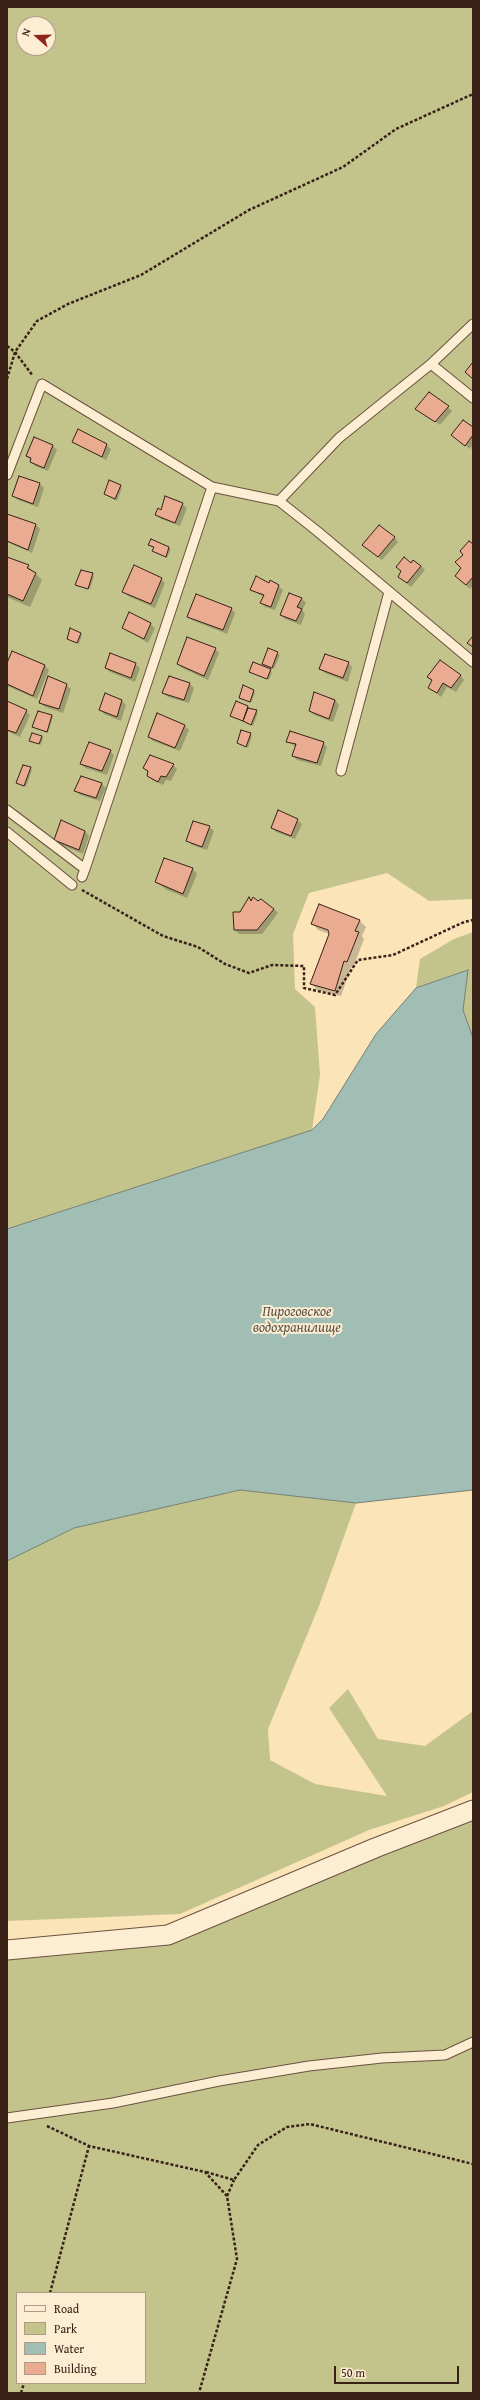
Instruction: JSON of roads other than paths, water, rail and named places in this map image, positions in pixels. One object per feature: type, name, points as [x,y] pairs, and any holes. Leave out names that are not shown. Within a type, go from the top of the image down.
[{"type":"street","points":[[7,1950],[168,1935],[374,1848],[473,1810]]},
{"type":"lane","points":[[278,501],[339,438],[430,364],[473,324]]},
{"type":"lane","points":[[430,364],[473,398]]},
{"type":"lane","points":[[7,475],[42,384],[212,487],[278,501],[317,531],[473,662]]},
{"type":"lane","points":[[7,810],[84,873],[212,487]]},
{"type":"lane","points":[[341,771],[389,592]]},
{"type":"lane","points":[[7,832],[72,885]]},
{"type":"lane","points":[[7,2118],[113,2103],[219,2081],[309,2066],[382,2058],[445,2055],[473,2042]]},
{"type":"water","name":"Пироговское водохранилище","points":[[468,970],[463,1010],[473,1038],[473,1490],[356,1503],[240,1490],[74,1528],[7,1561],[7,1229],[312,1130],[323,1119],[376,1034],[416,988]]}]
